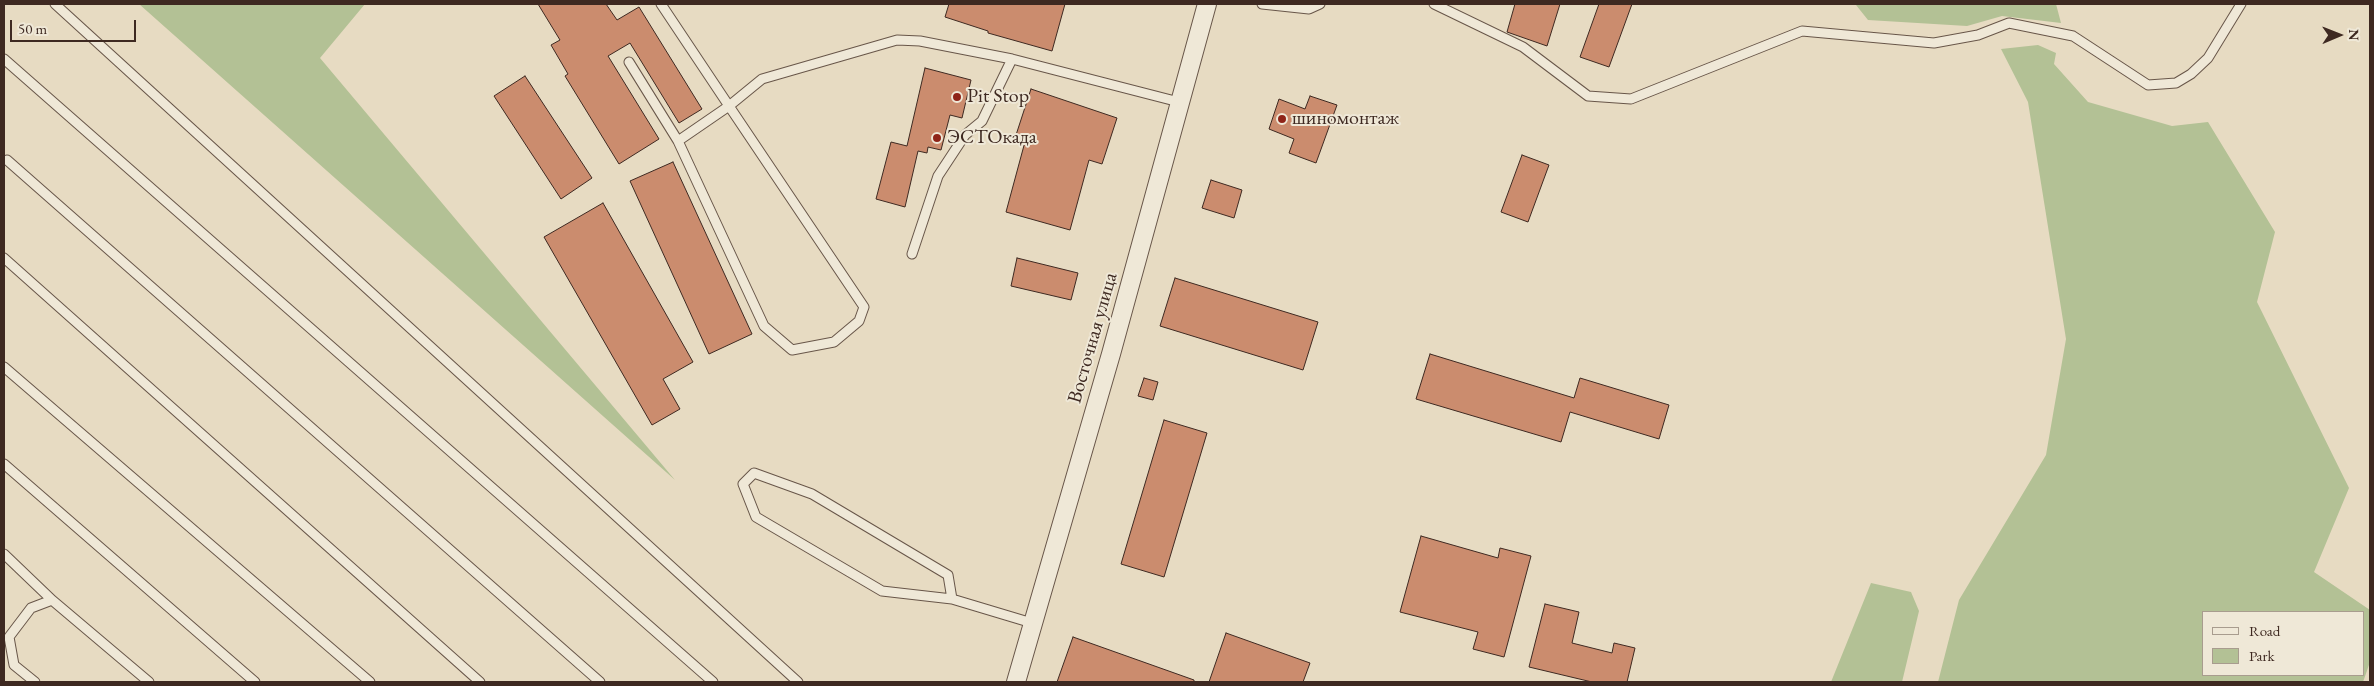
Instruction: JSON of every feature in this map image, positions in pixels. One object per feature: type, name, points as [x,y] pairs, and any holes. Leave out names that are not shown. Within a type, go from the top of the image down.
[{"type":"street","name":"Восточная улица","points":[[1016,682],[1111,354],[1206,4]]},
{"type":"lane","points":[[55,4],[798,682]]},
{"type":"lane","points":[[628,62],[678,141],[764,326],[792,350],[834,342],[859,321],[864,307],[661,4]]},
{"type":"lane","points":[[1262,4],[1309,8],[1320,4]]},
{"type":"lane","points":[[1434,4],[1523,46],[1588,96],[1631,99],[1802,31],[1934,42],[1978,35],[2008,23],[2074,36],[2148,85],[2176,83],[2191,74],[2208,58],[2242,4]]},
{"type":"lane","points":[[678,141],[729,106],[762,79],[896,40],[920,41],[1012,58],[1179,102]]},
{"type":"lane","points":[[912,254],[938,176],[965,135],[982,120],[1012,58]]},
{"type":"lane","points":[[4,59],[713,682]]},
{"type":"lane","points":[[7,160],[600,682]]},
{"type":"lane","points":[[4,258],[480,682]]},
{"type":"lane","points":[[4,367],[370,682]]},
{"type":"lane","points":[[4,464],[255,682]]},
{"type":"lane","points":[[952,599],[948,575],[812,494],[754,473],[743,484],[756,517],[882,591],[952,599],[1032,623]]},
{"type":"lane","points":[[4,554],[52,600],[149,682]]},
{"type":"lane","points":[[35,682],[14,665],[9,637],[31,608],[52,600]]},
{"type":"green space","points":[[139,4],[365,4],[320,58],[675,480]]},
{"type":"green space","points":[[1857,4],[2056,4],[2061,23],[2002,16],[1967,26],[1868,20]]},
{"type":"green space","points":[[2038,45],[2056,53],[2054,64],[2088,102],[2172,126],[2208,122],[2275,232],[2257,302],[2349,488],[2314,572],[2370,610],[2370,662],[2363,682],[1938,682],[1959,600],[2046,455],[2066,339],[2028,102],[2001,49]]},
{"type":"green space","points":[[1871,583],[1911,592],[1919,611],[1902,682],[1831,682]]},
{"type":"building","points":[[538,4],[606,4],[617,20],[639,7],[702,109],[679,123],[630,43],[608,56],[659,139],[619,164],[565,76],[568,74],[551,45],[560,40]]},
{"type":"building","points":[[949,4],[1065,4],[1052,51],[988,33],[988,31],[945,17]]},
{"type":"building","points":[[1515,4],[1560,4],[1547,46],[1507,32]]},
{"type":"building","points":[[1599,4],[1632,4],[1609,67],[1580,57]]},
{"type":"building","points":[[925,68],[971,80],[962,118],[950,115],[941,150],[928,147],[927,153],[918,151],[905,207],[876,199],[891,142],[907,146]]},
{"type":"building","points":[[525,76],[592,178],[561,199],[494,96]]},
{"type":"building","points":[[1031,89],[1117,118],[1102,164],[1089,160],[1070,230],[1006,212],[1026,138],[1016,135]]},
{"type":"building","points":[[1310,96],[1337,105],[1316,163],[1289,153],[1294,139],[1269,129],[1279,99],[1305,109]]},
{"type":"building","points":[[1522,155],[1549,165],[1528,222],[1501,212]]},
{"type":"building","points":[[673,162],[752,334],[709,354],[630,181]]},
{"type":"building","points":[[1211,180],[1242,190],[1234,218],[1202,208]]},
{"type":"building","points":[[603,203],[693,362],[663,379],[680,409],[652,425],[544,237]]},
{"type":"building","points":[[1017,258],[1078,273],[1071,300],[1011,286]]},
{"type":"building","points":[[1175,278],[1318,322],[1303,370],[1160,326]]},
{"type":"building","points":[[1430,354],[1574,398],[1580,378],[1669,405],[1659,439],[1570,412],[1561,442],[1416,399]]},
{"type":"building","points":[[1144,378],[1158,382],[1153,400],[1138,396]]},
{"type":"building","points":[[1164,420],[1207,433],[1164,577],[1121,564]]},
{"type":"building","points":[[1421,536],[1498,558],[1500,548],[1531,556],[1504,657],[1473,649],[1478,632],[1400,612]]},
{"type":"building","points":[[1545,604],[1579,612],[1572,643],[1612,653],[1614,643],[1635,648],[1627,682],[1592,682],[1529,667]]},
{"type":"building","points":[[1226,633],[1310,663],[1303,682],[1209,682]]},
{"type":"building","points":[[1073,637],[1194,680],[1194,682],[1057,682]]},
{"type":"place","name":"Pit Stop","points":[[957,97]]},
{"type":"place","name":"шиномонтаж","points":[[1282,119]]},
{"type":"place","name":"ЭСТОкада","points":[[937,138]]}]
